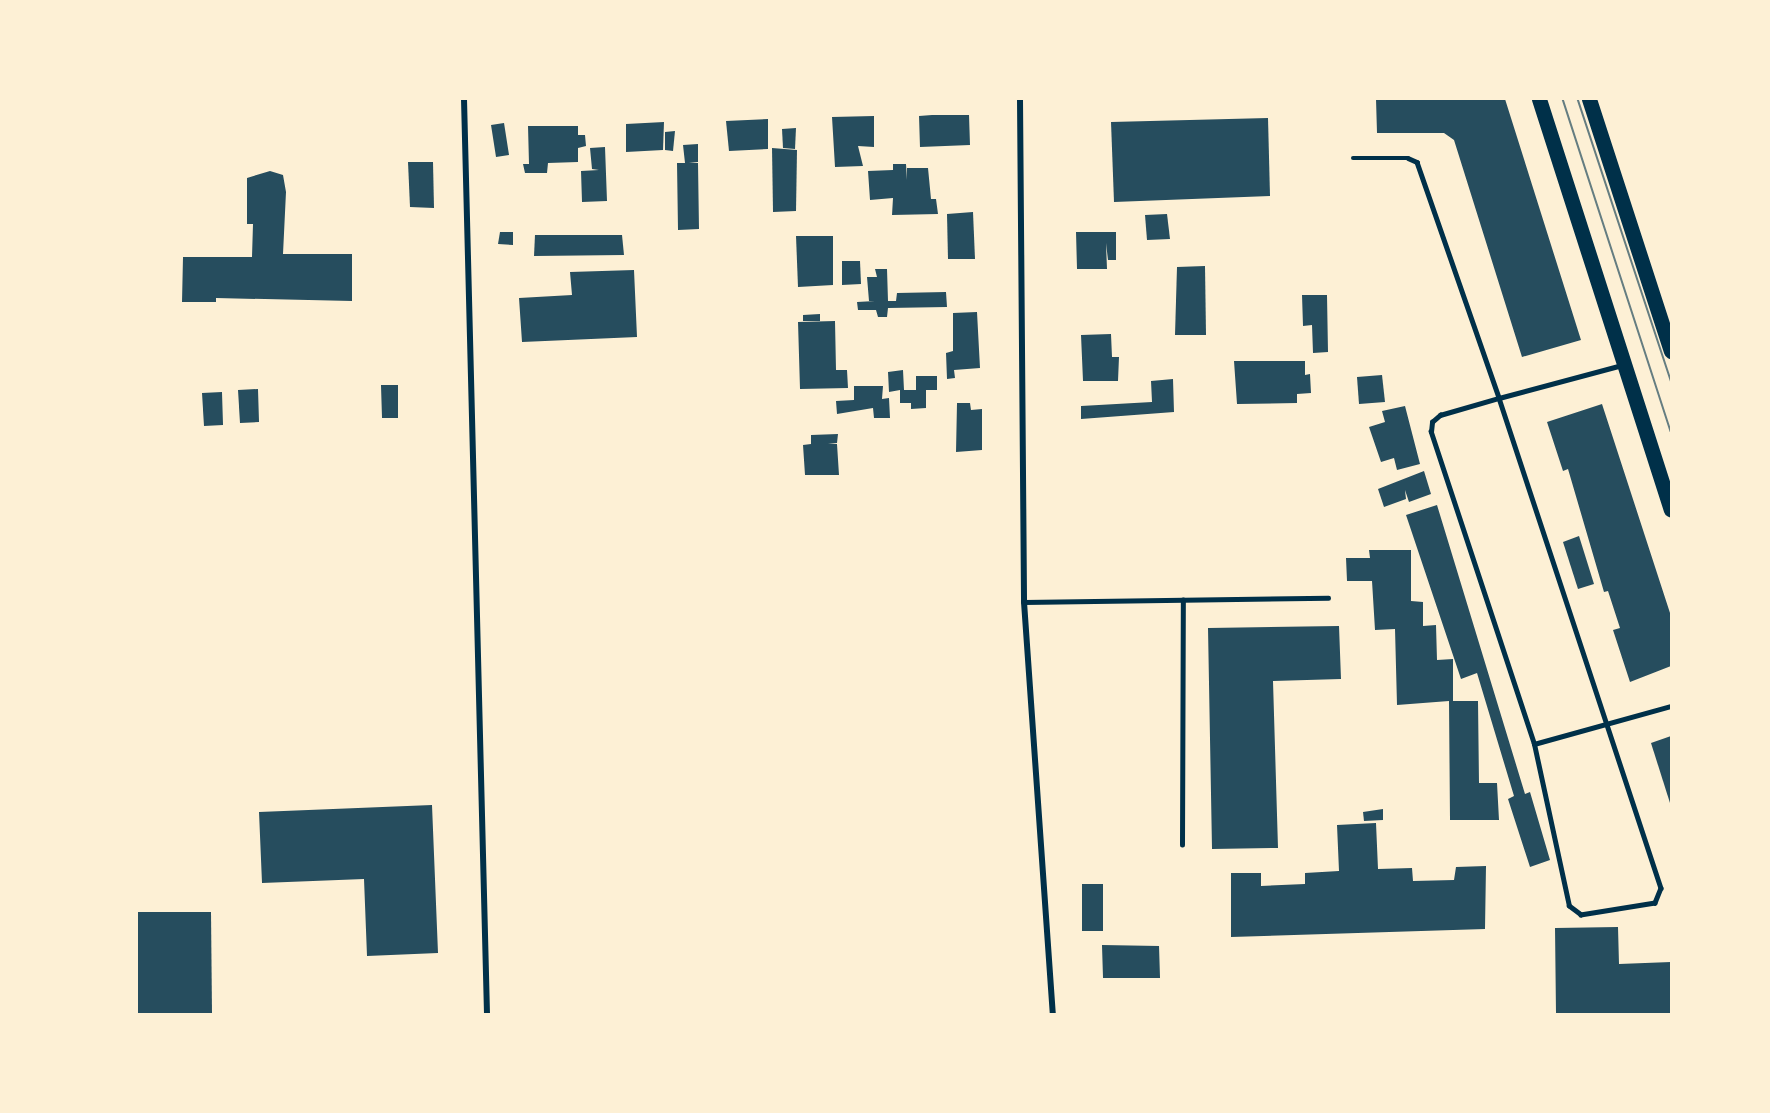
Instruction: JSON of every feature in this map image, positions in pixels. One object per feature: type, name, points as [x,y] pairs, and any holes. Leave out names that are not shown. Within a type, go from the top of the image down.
[{"type":"main road","points":[[1539,99],[1671,508]]},
{"type":"main road","points":[[1589,99],[1671,351]]},
{"type":"street","points":[[464,99],[487,1014]]},
{"type":"street","points":[[1020,99],[1023,602],[1053,1014]]},
{"type":"lane","points":[[1353,158],[1408,158],[1417,162],[1499,398],[1661,888],[1659,899],[1649,905],[1581,915],[1572,911],[1534,744],[1431,427],[1440,415],[1499,398],[1625,364]]},
{"type":"lane","points":[[1023,602],[1328,598]]},
{"type":"lane","points":[[1182,846],[1183,600]]},
{"type":"lane","points":[[1534,744],[1671,706]]},
{"type":"building","points":[[1376,99],[1505,99],[1581,340],[1522,357],[1454,140],[1444,133],[1377,133]]},
{"type":"building","points":[[969,115],[970,145],[920,147],[919,116]]},
{"type":"building","points":[[874,116],[874,147],[858,146],[863,166],[835,167],[832,117]]},
{"type":"building","points":[[1268,118],[1270,196],[1114,202],[1111,122]]},
{"type":"building","points":[[768,119],[768,149],[729,151],[726,121]]},
{"type":"building","points":[[664,122],[663,150],[626,152],[626,124]]},
{"type":"building","points":[[504,123],[509,155],[496,157],[491,125]]},
{"type":"building","points":[[528,126],[578,126],[578,135],[585,135],[586,146],[578,148],[578,162],[548,163],[547,173],[525,173],[523,164],[529,164]]},
{"type":"building","points":[[796,128],[795,149],[783,148],[782,129]]},
{"type":"building","points":[[675,131],[673,151],[665,150],[665,132]]},
{"type":"building","points":[[698,144],[698,162],[689,163],[698,163],[699,229],[678,230],[677,163],[685,163],[683,145]]},
{"type":"building","points":[[605,147],[607,201],[582,202],[581,171],[599,170],[592,169],[590,148]]},
{"type":"building","points":[[772,148],[797,150],[796,211],[773,212]]},
{"type":"building","points":[[408,162],[433,162],[434,208],[410,207]]},
{"type":"building","points":[[893,164],[906,164],[907,180],[907,168],[928,168],[931,199],[936,199],[938,214],[892,215],[893,198],[870,200],[868,171],[893,170]]},
{"type":"building","points":[[270,171],[283,175],[286,192],[283,254],[352,254],[352,301],[216,298],[216,302],[182,302],[183,257],[252,257],[253,224],[247,224],[247,178]]},
{"type":"building","points":[[973,212],[975,259],[948,259],[947,214]]},
{"type":"building","points":[[1167,214],[1170,239],[1147,240],[1145,215]]},
{"type":"building","points":[[500,232],[513,232],[513,245],[498,244]]},
{"type":"building","points":[[1076,232],[1116,232],[1116,260],[1108,260],[1106,243],[1107,269],[1077,269]]},
{"type":"building","points":[[535,235],[622,235],[624,255],[534,256]]},
{"type":"building","points":[[796,236],[833,236],[833,285],[798,287]]},
{"type":"building","points":[[842,261],[860,261],[861,284],[842,285]]},
{"type":"building","points":[[1205,266],[1206,335],[1175,335],[1177,267]]},
{"type":"building","points":[[875,269],[887,269],[888,301],[896,301],[897,293],[946,292],[947,307],[888,308],[887,317],[878,317],[876,310],[858,310],[857,302],[875,301],[869,301],[867,277],[877,277]]},
{"type":"building","points":[[634,270],[637,337],[522,342],[519,298],[572,295],[570,272]]},
{"type":"building","points":[[1302,295],[1327,295],[1328,352],[1313,353],[1312,325],[1303,326]]},
{"type":"building","points":[[977,312],[980,368],[954,370],[955,378],[947,379],[946,353],[953,351],[953,313]]},
{"type":"building","points":[[820,314],[820,321],[803,321],[803,315]]},
{"type":"building","points":[[835,321],[836,370],[847,370],[848,388],[800,389],[798,322]]},
{"type":"building","points":[[1111,334],[1112,357],[1119,357],[1118,381],[1083,381],[1081,335]]},
{"type":"building","points":[[1234,361],[1305,361],[1305,375],[1310,374],[1311,393],[1297,394],[1297,403],[1237,404]]},
{"type":"building","points":[[903,370],[904,390],[916,390],[916,376],[937,376],[937,390],[926,390],[926,408],[911,409],[911,403],[900,403],[900,390],[889,392],[888,372]]},
{"type":"building","points":[[1382,375],[1385,402],[1359,404],[1357,377]]},
{"type":"building","points":[[1173,379],[1174,412],[1081,419],[1081,406],[1152,402],[1151,381]]},
{"type":"building","points":[[381,385],[398,385],[398,418],[382,418]]},
{"type":"building","points":[[854,386],[883,386],[882,399],[889,398],[890,418],[874,418],[873,408],[837,414],[836,401],[854,400]]},
{"type":"building","points":[[258,389],[259,422],[240,423],[238,390]]},
{"type":"building","points":[[222,392],[223,425],[204,426],[202,393]]},
{"type":"building","points":[[957,403],[970,403],[971,410],[982,409],[982,450],[956,452]]},
{"type":"building","points":[[1602,404],[1671,616],[1671,666],[1630,682],[1613,630],[1620,628],[1608,591],[1604,592],[1568,469],[1563,471],[1547,422]]},
{"type":"building","points":[[1405,406],[1420,464],[1397,470],[1394,458],[1381,462],[1369,427],[1385,422],[1382,411]]},
{"type":"building","points":[[838,434],[837,443],[828,444],[837,444],[839,475],[805,475],[803,445],[811,444],[811,435]]},
{"type":"building","points":[[1424,471],[1431,494],[1409,502],[1405,490],[1406,499],[1384,507],[1378,489]]},
{"type":"building","points":[[1437,505],[1525,794],[1530,792],[1550,860],[1530,867],[1508,799],[1514,796],[1477,673],[1461,679],[1406,515]]},
{"type":"building","points":[[1579,536],[1594,584],[1578,589],[1563,542]]},
{"type":"building","points":[[1369,550],[1411,550],[1411,601],[1423,602],[1423,626],[1436,625],[1437,660],[1453,659],[1453,701],[1478,701],[1479,783],[1497,783],[1499,820],[1450,820],[1449,701],[1397,705],[1395,629],[1375,630],[1372,581],[1347,581],[1346,558],[1370,558]]},
{"type":"building","points":[[1339,626],[1341,679],[1273,681],[1278,848],[1212,849],[1208,628]]},
{"type":"building","points":[[1671,736],[1671,803],[1670,803],[1651,743]]},
{"type":"building","points":[[432,805],[438,953],[367,956],[364,879],[262,883],[259,812]]},
{"type":"building","points":[[1383,809],[1383,820],[1364,821],[1363,812]]},
{"type":"building","points":[[1376,823],[1378,869],[1412,868],[1413,881],[1454,880],[1456,867],[1486,866],[1485,929],[1231,937],[1231,873],[1261,873],[1261,886],[1305,884],[1305,873],[1339,871],[1337,825]]},
{"type":"building","points":[[1082,884],[1103,884],[1103,931],[1082,931]]},
{"type":"building","points":[[138,912],[211,912],[212,1014],[138,1014]]},
{"type":"building","points":[[1618,927],[1619,964],[1671,962],[1671,1014],[1556,1014],[1555,928]]},
{"type":"building","points":[[1102,945],[1159,946],[1160,978],[1103,978]]},
{"type":"tram line","points":[[1563,99],[1671,431]]},
{"type":"tram line","points":[[1578,99],[1671,381]]}]
